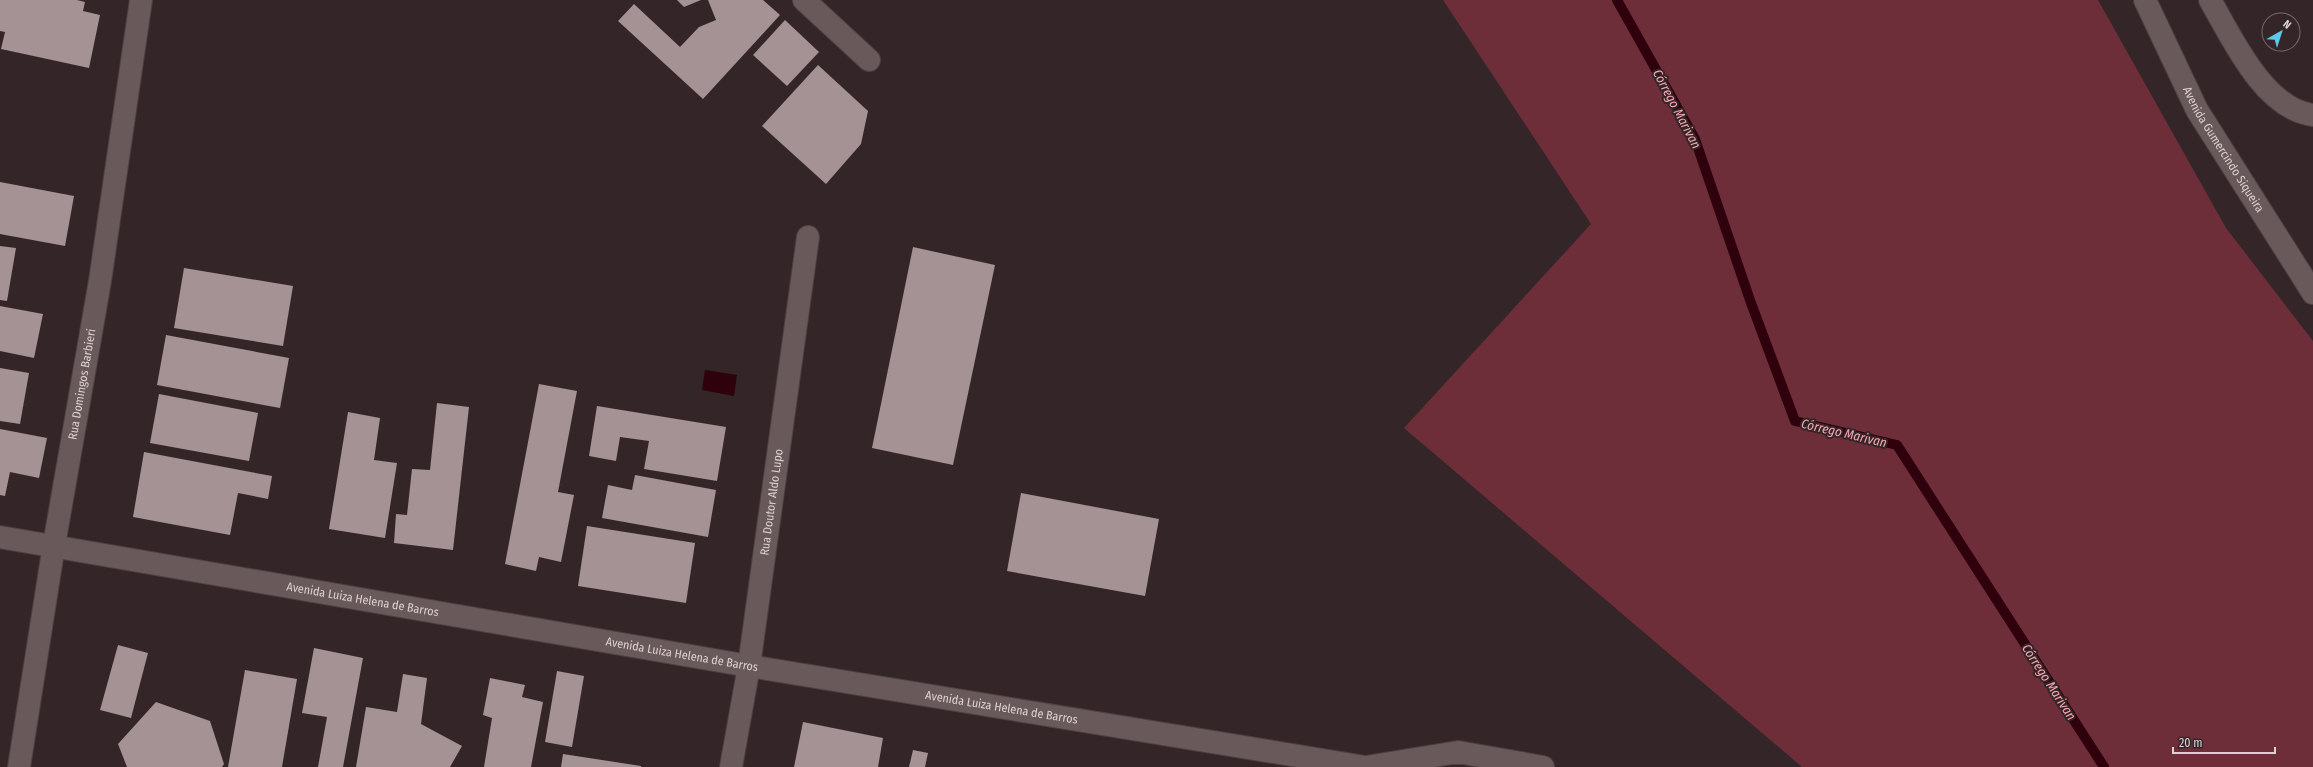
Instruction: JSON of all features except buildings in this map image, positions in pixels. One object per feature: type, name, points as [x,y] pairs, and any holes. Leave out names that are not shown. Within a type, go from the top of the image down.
[{"type":"street","name":"Rua Domingos Barbieri","points":[[20,767],[54,545],[100,282],[141,0]]},
{"type":"street","points":[[804,0],[869,60]]},
{"type":"street","name":"Avenida Gumercindo Siqueira","points":[[2145,0],[2197,110],[2313,293]]},
{"type":"street","points":[[2210,0],[2256,78],[2287,104],[2304,114],[2313,114]]},
{"type":"street","name":"Rua Doutor Aldo Lupo","points":[[731,767],[749,666],[808,237]]},
{"type":"street","name":"Avenida Luiza Helena de Barros","points":[[0,537],[54,545],[749,666],[1365,767],[1458,752],[1543,767]]},
{"type":"shaded area","points":[[1443,0],[2098,0],[2226,228],[2313,341],[2313,767],[1802,767],[1404,428],[1591,224]]},
{"type":"shaded area","points":[[705,370],[737,375],[734,396],[702,390]]},
{"type":"waterway","name":"Córrego Marivan","points":[[1617,0],[1695,139],[1751,303],[1795,421],[1897,445],[2104,767]]}]
